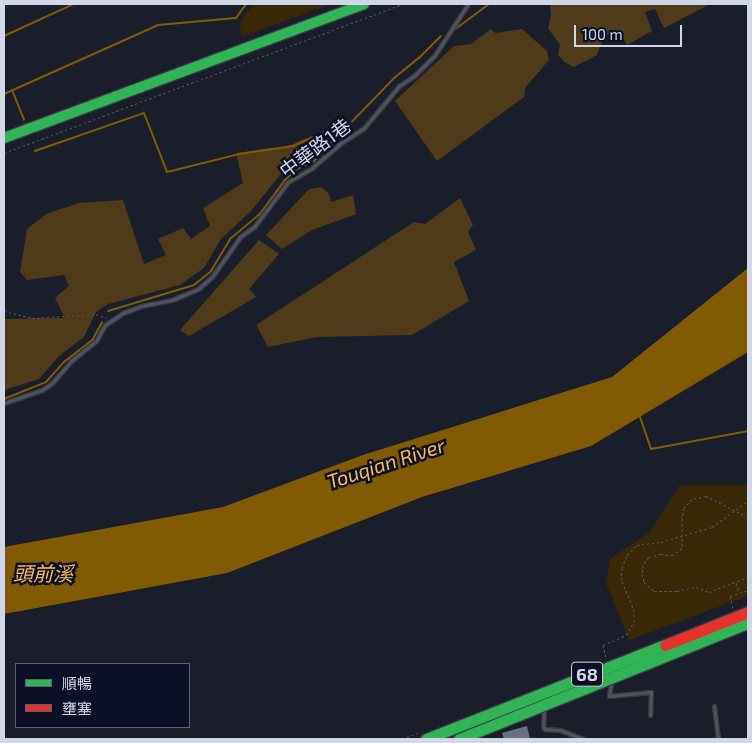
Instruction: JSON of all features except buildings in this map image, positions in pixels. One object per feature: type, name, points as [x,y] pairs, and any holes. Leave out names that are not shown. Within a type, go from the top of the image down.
[{"type":"main road","points":[[4,138],[364,4]]},
{"type":"main road","name":"68","points":[[426,739],[748,612]]},
{"type":"main road","name":"68","points":[[459,739],[748,623]]},
{"type":"main road","points":[[472,739],[748,629]]},
{"type":"lane","name":"中華路1巷","points":[[112,320],[123,313],[141,306],[172,300],[198,289],[212,277],[240,237],[260,221],[288,182],[312,168],[338,145],[364,128],[399,86],[414,76],[435,55],[468,4]]},
{"type":"lane","points":[[4,403],[42,390],[52,384],[71,361],[96,341],[105,326],[112,320]]},
{"type":"lane","points":[[611,683],[609,696],[651,692],[650,715]]},
{"type":"lane","points":[[714,706],[718,739]]},
{"type":"lane","points":[[544,710],[543,727],[545,729],[560,730],[584,739]]},
{"type":"path","points":[[4,153],[402,4]]},
{"type":"path","points":[[4,311],[32,318],[96,314],[112,320]]},
{"type":"path","points":[[748,517],[706,496],[692,499],[684,508],[682,548],[672,555],[661,554],[649,557],[643,565],[644,582],[654,591],[677,591],[696,586],[710,592],[748,577]]},
{"type":"path","points":[[606,657],[603,645],[626,635],[634,622],[631,602],[621,580],[622,568],[627,555],[637,545],[683,536],[712,527],[748,501]]},
{"type":"path","points":[[736,582],[739,593]]},
{"type":"path","points":[[734,610],[730,596],[748,590]]},
{"type":"shaded area","points":[[253,4],[331,4],[241,37],[240,22]]},
{"type":"shaded area","points":[[550,4],[710,4],[664,28],[655,9],[645,12],[652,31],[627,45],[619,32],[604,36],[597,55],[574,67],[564,62],[558,55],[560,45],[548,28],[551,17]]},
{"type":"shaded area","points":[[491,29],[495,33],[522,29],[547,51],[549,60],[525,88],[524,97],[437,161],[395,101],[454,46],[471,44]]},
{"type":"shaded area","points":[[331,128],[333,136],[313,156],[284,170],[251,211],[221,239],[204,268],[180,285],[108,304],[96,312],[84,337],[58,357],[39,379],[4,390],[4,319],[65,318],[55,298],[69,286],[64,275],[27,280],[20,272],[27,229],[46,214],[79,203],[123,200],[144,264],[166,255],[158,239],[183,228],[191,239],[210,226],[203,208],[243,183],[236,153],[288,146]]},
{"type":"shaded area","points":[[321,187],[329,194],[331,202],[353,195],[356,214],[312,230],[282,249],[266,235],[309,189]]},
{"type":"shaded area","points":[[460,198],[473,225],[468,232],[476,250],[454,262],[469,301],[412,335],[317,337],[268,347],[256,325],[414,222],[425,224]]},
{"type":"shaded area","points":[[259,240],[279,254],[249,289],[256,297],[189,336],[180,330]]},
{"type":"shaded area","points":[[680,485],[748,485],[748,596],[629,640],[606,583],[610,559],[649,533]]},
{"type":"water","name":"頭前溪","points":[[748,268],[748,352],[591,446],[422,497],[227,573],[4,614],[4,547],[223,507],[363,455],[612,377]]},
{"type":"waterway","points":[[4,36],[74,4]]},
{"type":"waterway","points":[[4,94],[158,25],[236,18],[246,4]]},
{"type":"waterway","points":[[454,30],[489,4]]},
{"type":"waterway","points":[[108,311],[194,285],[211,271],[230,239],[259,215],[285,180],[297,169],[313,162],[394,78],[419,58],[441,36]]},
{"type":"waterway","points":[[12,90],[24,120]]},
{"type":"waterway","points":[[35,151],[144,113],[167,172],[239,154],[293,146],[331,129],[349,125]]},
{"type":"waterway","points":[[4,399],[46,382],[64,362],[93,339],[102,322]]},
{"type":"waterway","points":[[639,414],[651,449],[748,431]]},
{"type":"traffic: fast","points":[[4,138],[364,4]]},
{"type":"traffic: fast","points":[[459,739],[748,623]]},
{"type":"traffic: fast","points":[[426,739],[665,645]]},
{"type":"traffic: jam","points":[[665,645],[748,612]]},
{"type":"water label","name":"Touqian River","points":[[386,463]]}]
